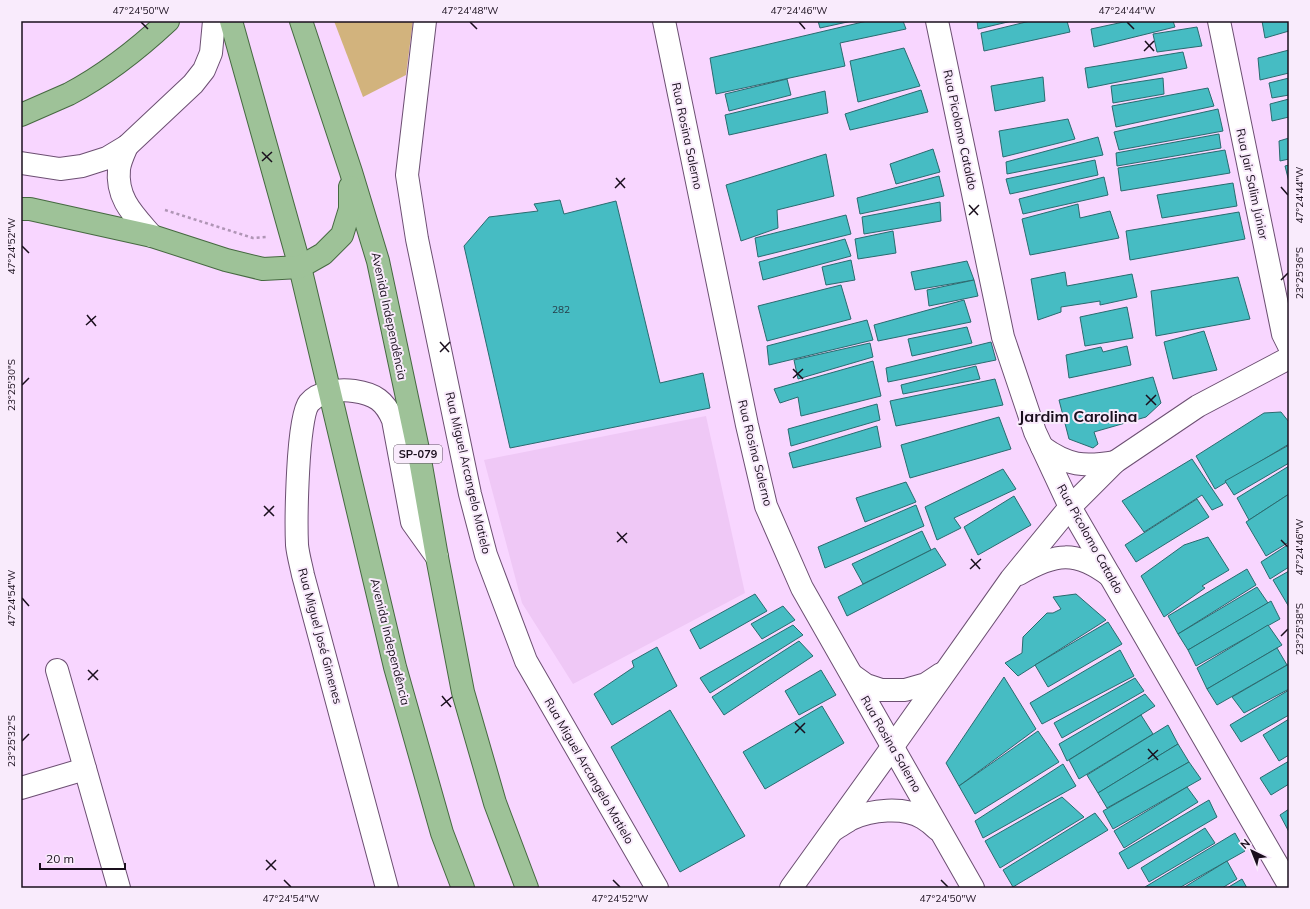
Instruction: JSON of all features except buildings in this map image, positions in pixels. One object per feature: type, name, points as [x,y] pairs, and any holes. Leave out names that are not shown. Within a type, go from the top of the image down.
[{"type":"main road","points":[[21,115],[69,93],[103,74],[142,45],[168,21]]},
{"type":"main road","name":"Avenida Independência","points":[[231,21],[300,267],[395,667],[442,833],[463,888]]},
{"type":"main road","name":"Avenida Independência","points":[[301,21],[351,172],[378,261],[419,454],[463,692],[495,803],[527,888]]},
{"type":"main road","name":"Avenida Independência","points":[[300,267],[322,254],[342,235],[350,210],[351,172]]},
{"type":"main road","points":[[21,209],[30,209],[152,236],[226,260],[263,269],[300,267]]},
{"type":"street","points":[[21,163],[60,169],[82,166],[107,158],[126,146],[193,84],[204,70],[211,53],[214,21]]},
{"type":"street","name":"Rua Miguel Arcangelo Matielo","points":[[425,21],[407,175],[417,239],[470,494],[486,555],[526,661],[657,888]]},
{"type":"street","name":"Rua Rosina Salerno","points":[[664,21],[747,425],[766,506],[802,588],[973,888]]},
{"type":"street","name":"Rua Picolomo Cataldo","points":[[937,21],[1003,337],[1035,432],[1070,508],[1111,576],[1289,885]]},
{"type":"street","name":"Rua Jair Salim Júnior","points":[[1219,21],[1283,334],[1289,346]]},
{"type":"street","points":[[126,146],[119,168],[119,186],[127,207],[152,236]]},
{"type":"street","points":[[790,888],[1011,579],[1070,508],[1115,462],[1198,406],[1289,358]]},
{"type":"street","name":"Avenida Independência","points":[[330,392],[347,390],[364,392],[380,400],[388,407],[393,420],[412,522],[437,557]]},
{"type":"street","name":"Rua Miguel José Gimenes","points":[[330,392],[317,397],[309,404],[303,420],[297,493],[297,547],[303,575],[387,888]]},
{"type":"street","points":[[1042,447],[1056,457],[1067,462],[1093,465],[1115,462]]},
{"type":"street","points":[[1011,579],[1038,564],[1068,556],[1096,565],[1111,576]]},
{"type":"street","points":[[57,670],[119,888]]},
{"type":"street","points":[[851,674],[866,685],[881,690],[905,690],[926,684],[947,670]]},
{"type":"street","points":[[21,788],[85,769]]},
{"type":"street","points":[[830,832],[852,819],[869,813],[891,811],[908,811],[923,817],[942,832]]},
{"type":"path","points":[[123,198],[252,238],[292,237]]},
{"type":"shaded area","points":[[334,21],[413,21],[406,75],[363,97]]},
{"type":"shaded area","points":[[706,416],[745,593],[573,684],[522,603],[484,460]]},
{"type":"district","name":"Jardim Carolina","points":[[1078,416]]}]
